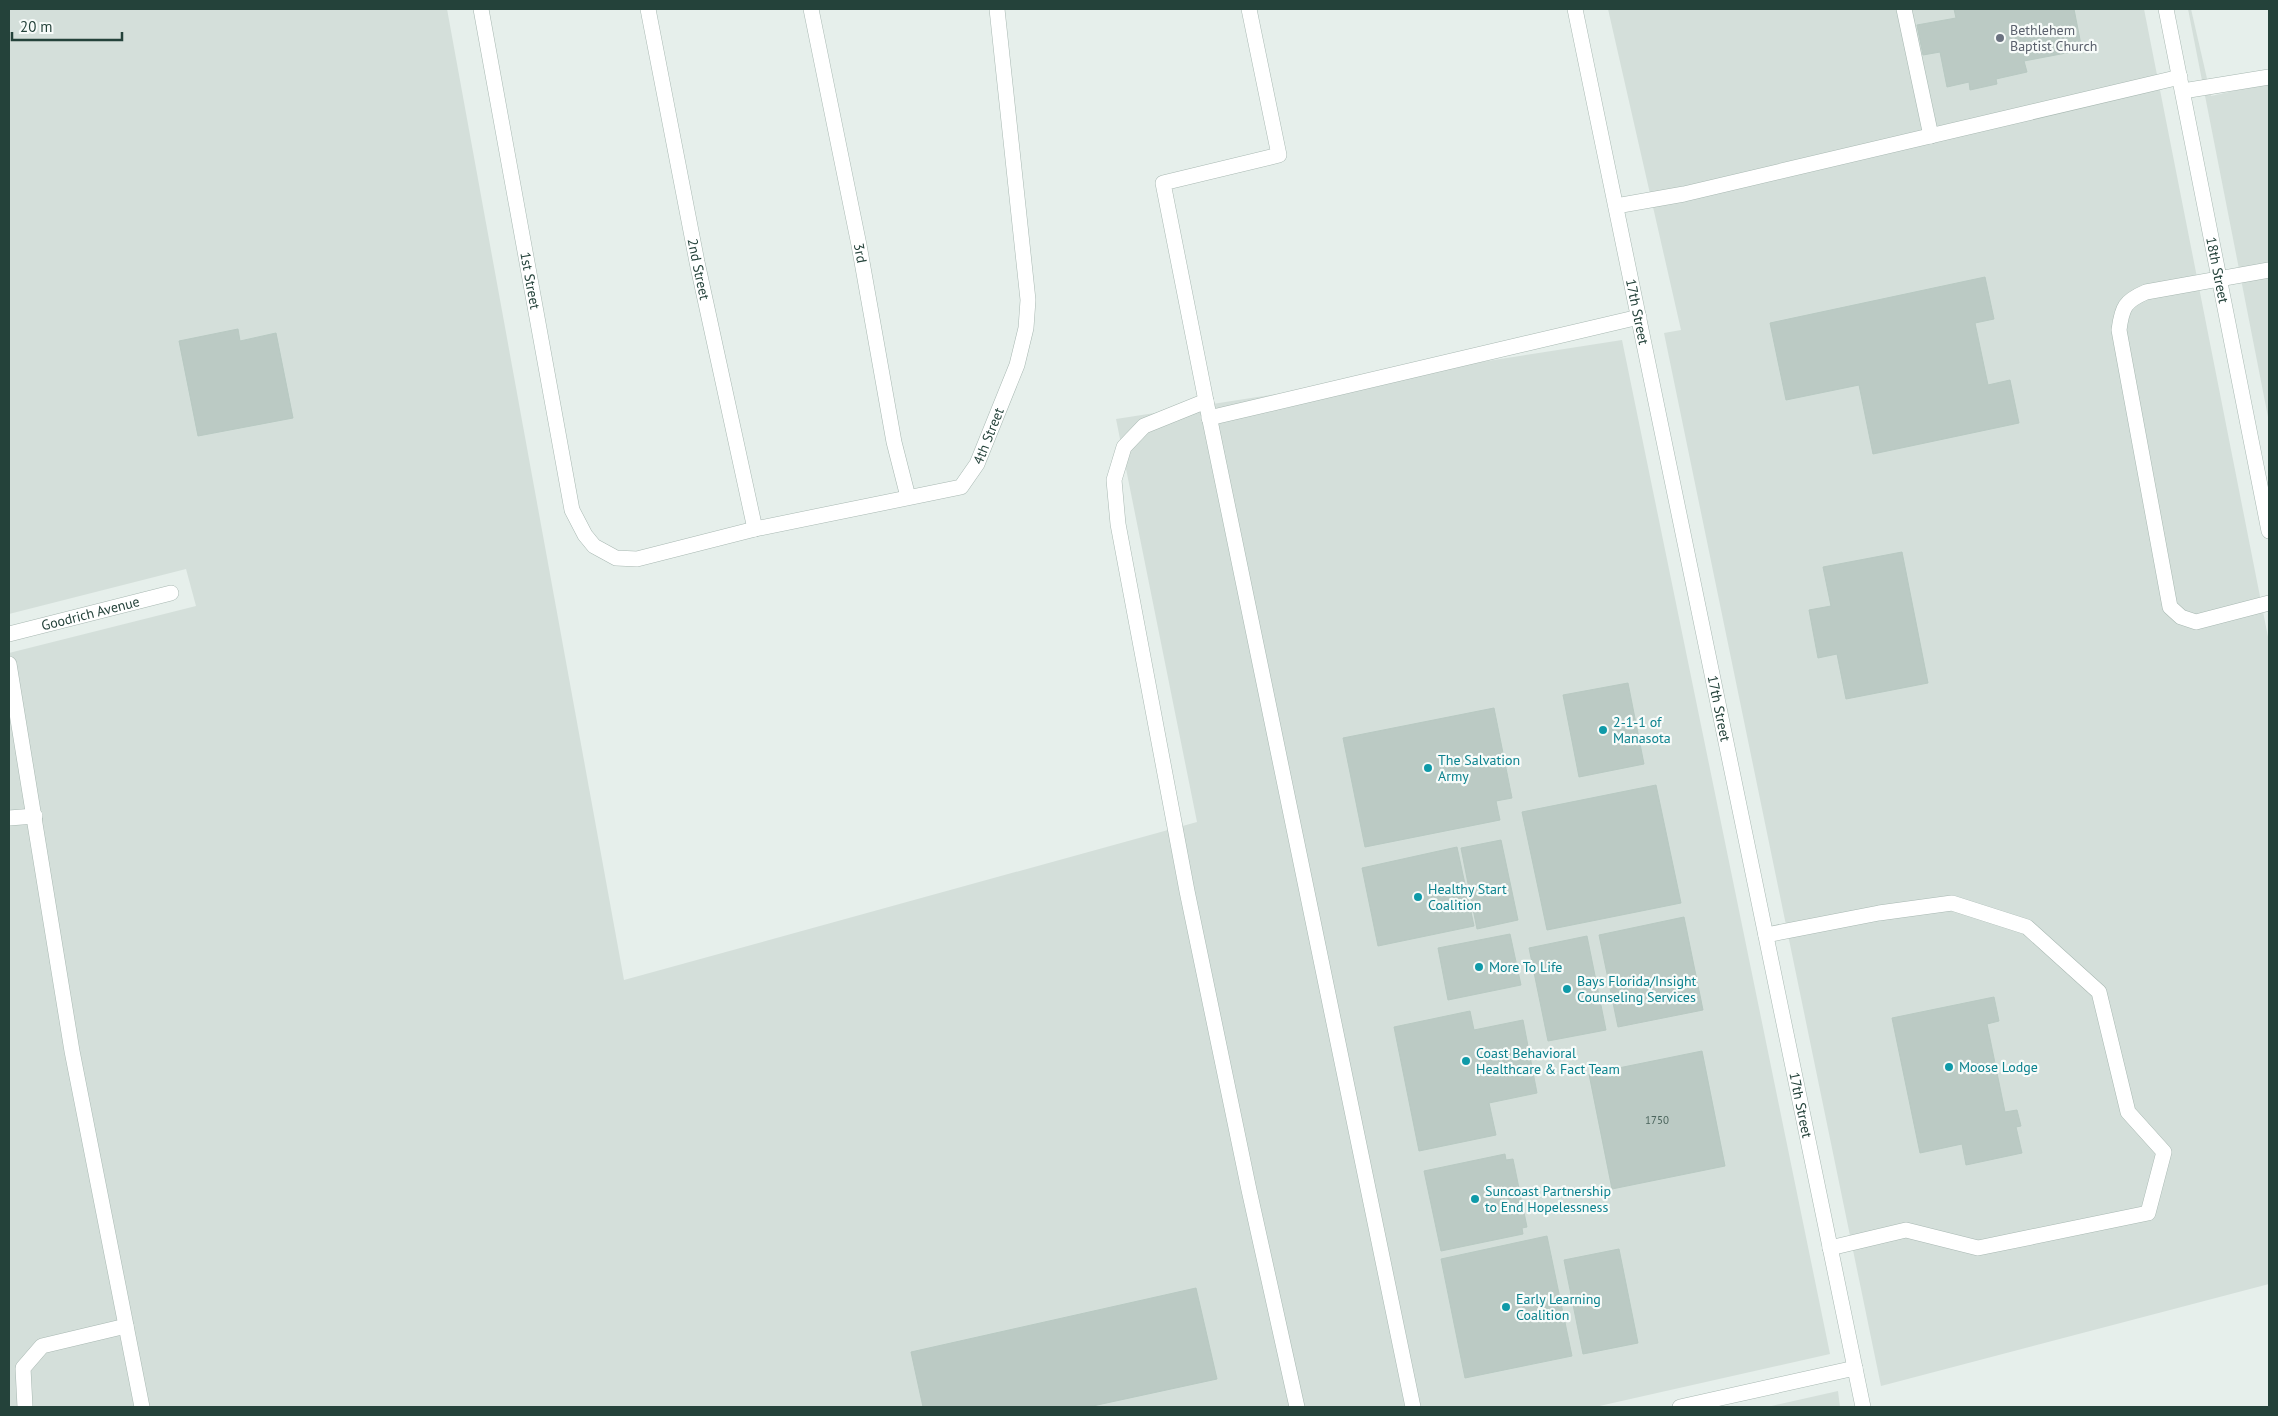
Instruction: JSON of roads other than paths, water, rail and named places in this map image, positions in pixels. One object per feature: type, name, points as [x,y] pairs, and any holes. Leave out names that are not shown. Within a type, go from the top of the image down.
[{"type":"street","name":"1st Street","points":[[481,9],[572,510],[585,535],[594,546]]},
{"type":"street","name":"2nd Street","points":[[648,9],[696,262],[755,529]]},
{"type":"street","name":"3rd","points":[[811,9],[859,245],[894,442],[908,497]]},
{"type":"street","name":"4th Street","points":[[594,546],[616,558],[637,559],[755,529],[961,487],[977,464],[1017,365],[1026,328],[1028,300],[997,9]]},
{"type":"street","points":[[1249,9],[1278,155],[1163,183],[1209,418],[1413,1407]]},
{"type":"street","name":"17th Street","points":[[1575,9],[1863,1407]]},
{"type":"street","points":[[1904,9],[1931,136]]},
{"type":"street","name":"18th Street","points":[[2166,9],[2269,531]]},
{"type":"street","points":[[1616,206],[1684,194],[1931,136],[2181,84],[2269,77]]},
{"type":"street","points":[[2269,270],[2146,292],[2130,299],[2121,315],[2119,330],[2170,607],[2181,617],[2196,622],[2269,603]]},
{"type":"street","points":[[1209,418],[1638,317]]},
{"type":"street","points":[[1206,401],[1144,426],[1124,447],[1114,480],[1118,524],[1187,891],[1249,1190],[1298,1407]]},
{"type":"street","name":"Goodrich Avenue","points":[[9,634],[171,593]]},
{"type":"street","points":[[9,664],[72,1051],[142,1407]]},
{"type":"street","points":[[9,818],[35,816]]},
{"type":"street","points":[[1766,935],[1879,914],[1952,903],[2027,927],[2099,992],[2128,1112],[2164,1152],[2148,1213],[1978,1248],[1906,1230],[1830,1248]]},
{"type":"street","points":[[25,1407],[23,1368],[42,1346],[126,1326]]},
{"type":"street","points":[[1680,1407],[1726,1402],[1855,1368]]},
{"type":"place","name":"Bethlehem Baptist Church","points":[[2000,38]]},
{"type":"place","name":"2-1-1 of Manasota","points":[[1603,730]]},
{"type":"place","name":"The Salvation Army","points":[[1428,768]]},
{"type":"place","name":"Healthy Start Coalition","points":[[1418,897]]},
{"type":"place","name":"More To Life","points":[[1479,967]]},
{"type":"place","name":"Bays Florida/Insight Counseling Services","points":[[1567,989]]},
{"type":"place","name":"Coast Behavioral Healthcare & Fact Team","points":[[1466,1061]]},
{"type":"place","name":"Moose Lodge","points":[[1949,1067]]},
{"type":"place","name":"Suncoast Partnership to End Hopelessness","points":[[1475,1199]]},
{"type":"place","name":"Early Learning Coalition","points":[[1506,1307]]}]
